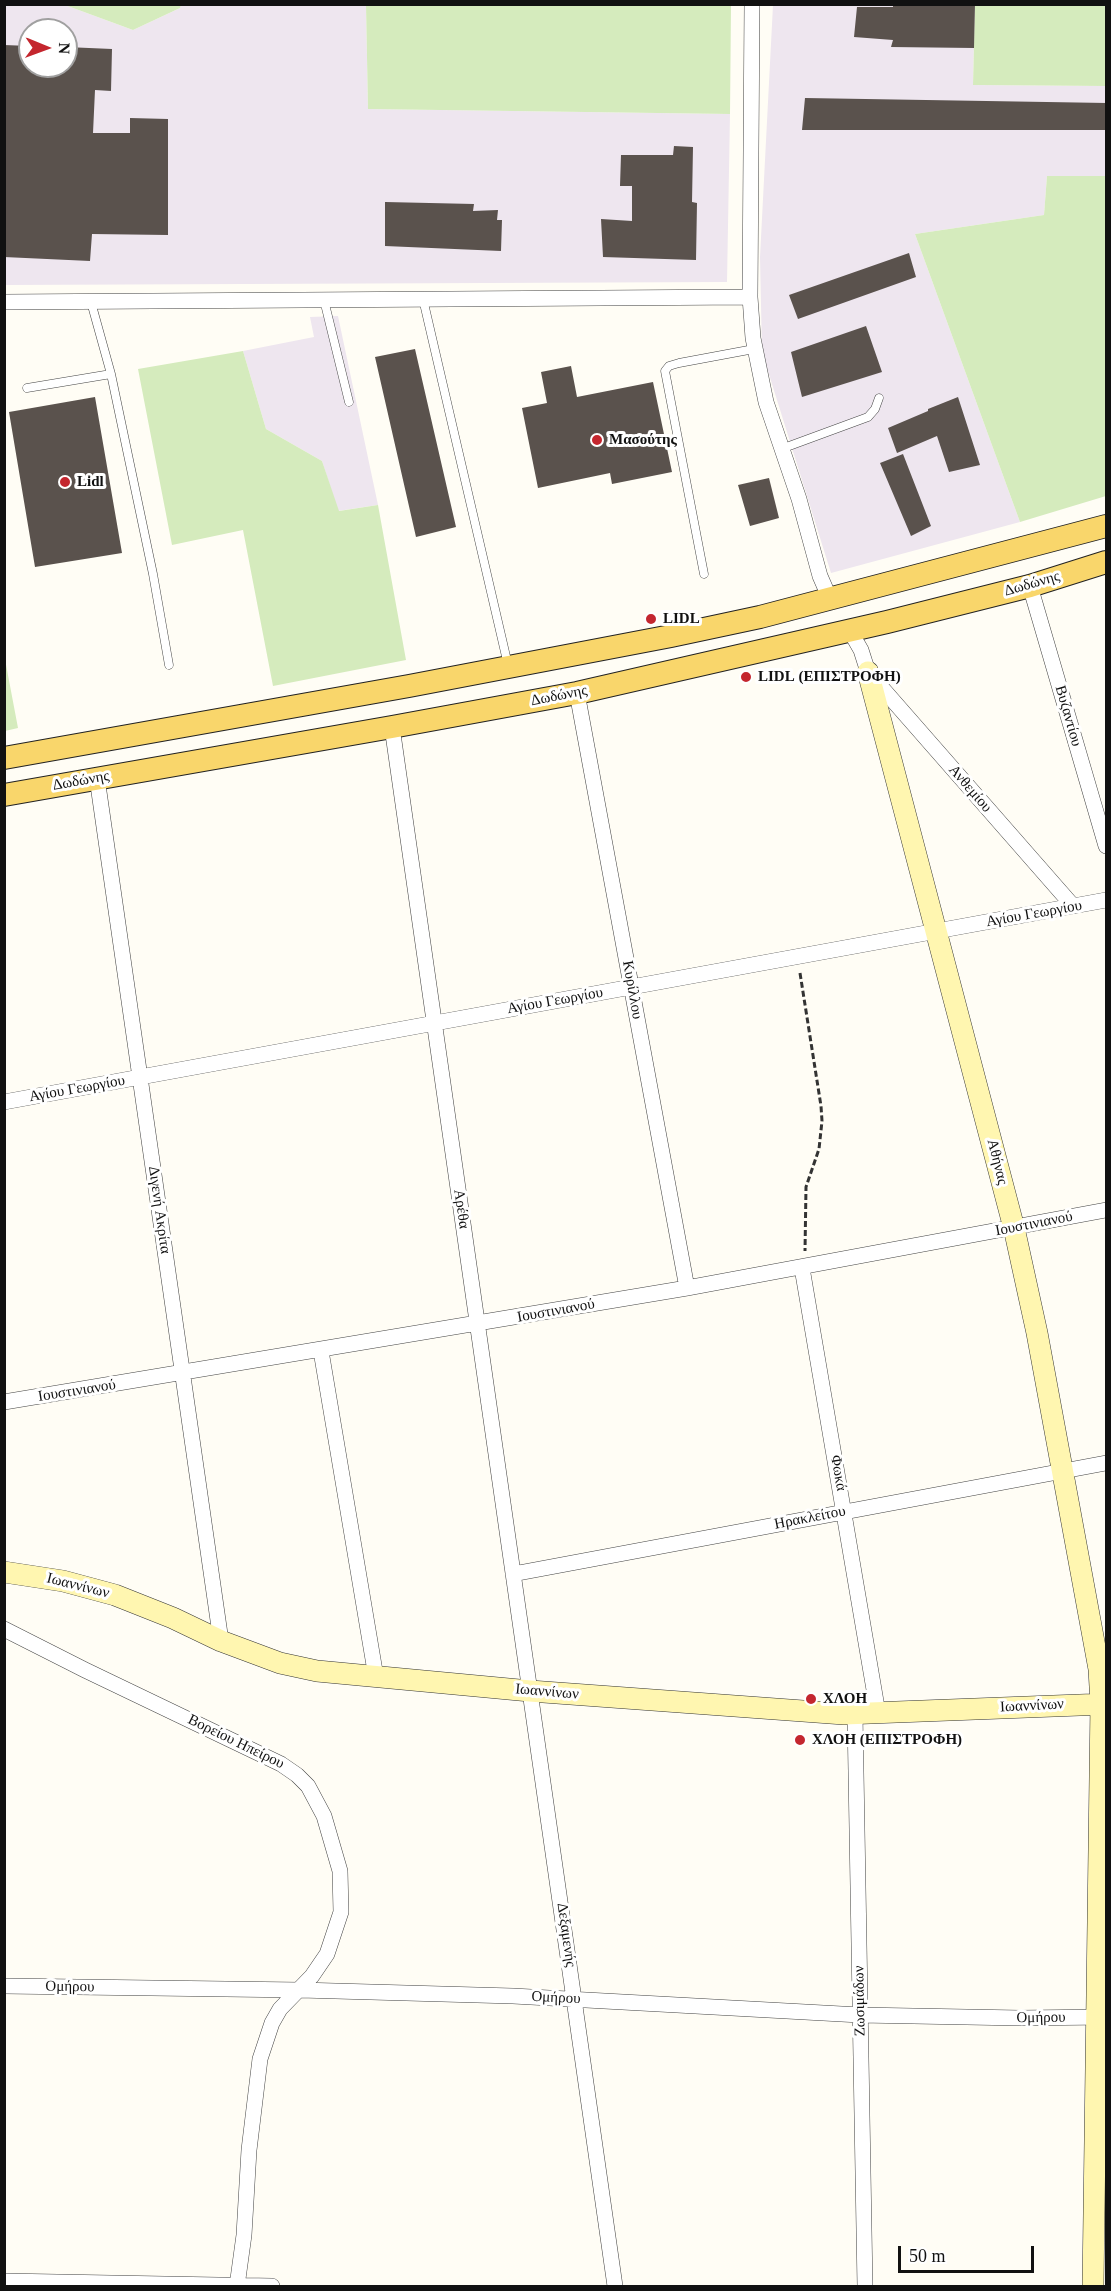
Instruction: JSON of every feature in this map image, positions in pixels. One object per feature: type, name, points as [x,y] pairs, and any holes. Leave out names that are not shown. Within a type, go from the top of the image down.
[{"type":"main road","points":[[4,758],[670,636],[760,617],[1107,526]]},
{"type":"main road","name":"Δωδώνης","points":[[4,795],[392,728],[578,693],[850,631],[1030,585],[1107,562]]},
{"type":"street","points":[[752,4],[750,297],[754,349],[766,402],[799,499],[820,576],[830,599]]},
{"type":"street","points":[[4,302],[750,297]]},
{"type":"street","name":"Βυζαντίου","points":[[1030,585],[1107,846]]},
{"type":"street","name":"Αθήνας","points":[[850,631],[861,650],[868,672],[938,931],[1014,1228],[1097,1654],[1104,1704],[1101,2017],[1093,2286]]},
{"type":"street","name":"Ανθεμίου","points":[[868,672],[1073,906]]},
{"type":"street","name":"Κυρίλλου","points":[[578,693],[687,1288]]},
{"type":"street","name":"Αρέθα","points":[[392,728],[530,1691]]},
{"type":"street","name":"Διγενή Ακρίτα","points":[[97,778],[221,1641]]},
{"type":"street","name":"Αγίου Γεωργίου","points":[[4,1102],[1107,900]]},
{"type":"street","name":"Ιουστινιανού","points":[[4,1402],[477,1325],[802,1268],[1107,1210]]},
{"type":"street","name":"Φωκά","points":[[802,1268],[878,1713]]},
{"type":"street","points":[[321,1351],[376,1677]]},
{"type":"street","name":"Ηρακλείτου","points":[[513,1574],[1107,1463]]},
{"type":"street","name":"Ιωαννίνων","points":[[4,1572],[63,1581],[115,1595],[173,1618],[221,1641],[298,1668],[530,1691],[855,1714],[1104,1704]]},
{"type":"street","name":"Βορείου Ηπείρου","points":[[4,1629],[282,1764],[308,1786],[324,1816],[333,1841],[340,1870],[342,1899],[338,1924],[327,1954],[312,1976],[280,2009],[272,2023],[260,2059],[250,2139],[244,2235],[238,2286]]},
{"type":"street","name":"Δεξαμενής","points":[[530,1691],[576,1999],[615,2286]]},
{"type":"street","name":"Ζωσιμάδων","points":[[855,1714],[865,2286]]},
{"type":"street","name":"Ομήρου","points":[[4,1986],[300,1990],[576,1999],[860,2015],[958,2018],[1101,2017]]},
{"type":"street","points":[[4,2280],[272,2286]]},
{"type":"lane","points":[[423,299],[508,667]]},
{"type":"lane","points":[[324,300],[349,402]]},
{"type":"lane","points":[[92,303],[111,374],[169,665]]},
{"type":"lane","points":[[704,574],[665,372],[669,366],[679,363],[754,349]]},
{"type":"lane","points":[[27,387],[111,374]]},
{"type":"lane","points":[[781,449],[868,417],[876,409],[879,398]]},
{"type":"path","points":[[798,957],[822,1121],[819,1149],[806,1187],[806,1243],[802,1268]]},
{"type":"shaded area","points":[[4,5],[65,5],[133,30],[180,8],[181,5],[366,5],[368,109],[730,114],[727,282],[5,285]]},
{"type":"shaded area","points":[[773,5],[975,5],[973,85],[1106,86],[1106,176],[1047,176],[1044,215],[915,234],[1020,522],[831,573],[762,352],[760,257]]},
{"type":"shaded area","points":[[338,316],[378,505],[338,511],[322,461],[266,429],[243,351],[314,337],[310,317]]},
{"type":"green space","points":[[65,5],[181,5],[180,8],[133,30]]},
{"type":"green space","points":[[366,5],[731,5],[730,114],[368,109]]},
{"type":"green space","points":[[975,5],[1106,5],[1106,86],[973,85]]},
{"type":"green space","points":[[1047,176],[1106,176],[1106,496],[1020,522],[915,234],[1044,215]]},
{"type":"green space","points":[[243,351],[266,429],[322,461],[339,511],[378,505],[406,660],[273,686],[243,530],[172,545],[138,369]]},
{"type":"green space","points":[[4,654],[18,728],[5,731],[4,731]]},
{"type":"building","points":[[893,4],[975,4],[974,48],[891,47],[893,40],[854,37],[857,7],[893,7]]},
{"type":"building","points":[[4,45],[18,46],[18,78],[78,78],[78,48],[112,49],[111,91],[95,90],[93,133],[130,133],[130,118],[168,119],[168,235],[92,234],[90,261],[4,257]]},
{"type":"building","points":[[805,98],[1107,103],[1107,130],[802,130]]},
{"type":"building","points":[[674,146],[693,147],[692,202],[697,203],[696,260],[603,257],[601,219],[632,221],[632,186],[620,186],[621,155],[673,155]]},
{"type":"building","points":[[385,202],[474,204],[473,211],[498,210],[497,220],[502,220],[501,251],[385,246]]},
{"type":"building","points":[[909,253],[916,277],[798,319],[789,295]]},
{"type":"building","points":[[866,326],[882,372],[802,397],[791,352]]},
{"type":"building","points":[[415,349],[456,527],[416,537],[375,357]]},
{"type":"building","name":"Μασούτης","points":[[571,366],[577,397],[653,382],[672,472],[612,484],[610,473],[538,488],[522,408],[547,403],[541,372]]},
{"type":"building","name":"Lidl","points":[[95,397],[122,553],[35,567],[9,412]]},
{"type":"building","points":[[958,397],[980,465],[949,472],[937,436],[897,453],[888,428]]},
{"type":"building","points":[[903,454],[931,526],[911,536],[880,463]]},
{"type":"building","points":[[769,478],[779,518],[750,526],[738,485]]},
{"type":"place","name":"Μασούτης","points":[[597,440]]},
{"type":"place","name":"Lidl","points":[[65,482]]},
{"type":"place","name":"LIDL","points":[[651,619]]},
{"type":"place","name":"LIDL (ΕΠΙΣΤΡΟΦΗ)","points":[[746,677]]},
{"type":"place","name":"ΧΛΟΗ","points":[[811,1699]]},
{"type":"place","name":"ΧΛΟΗ (ΕΠΙΣΤΡΟΦΗ)","points":[[800,1740]]}]
